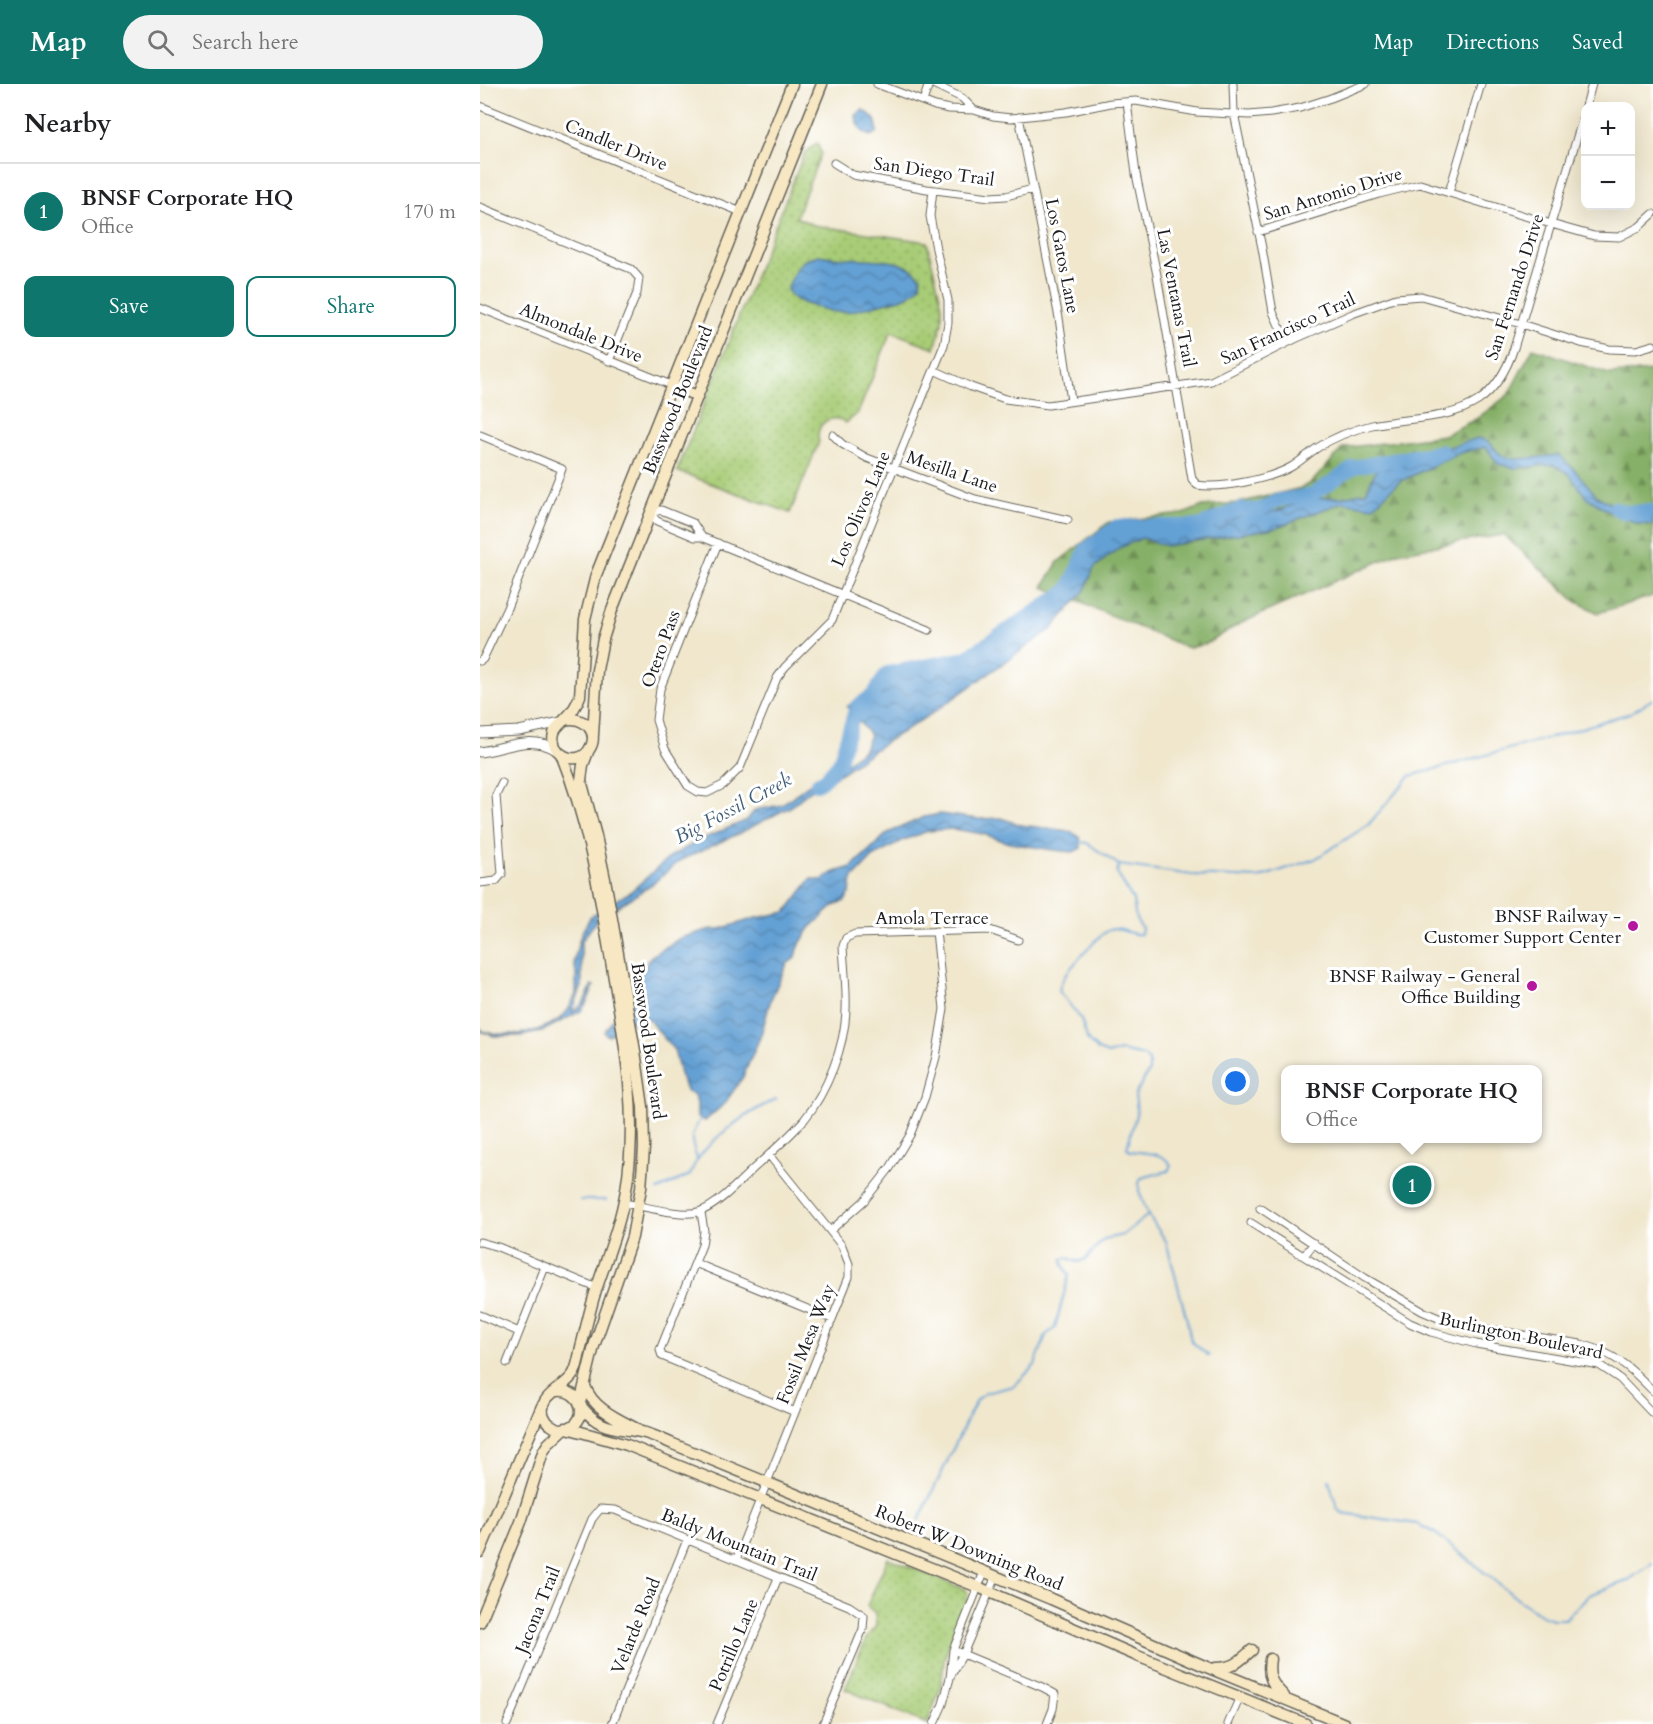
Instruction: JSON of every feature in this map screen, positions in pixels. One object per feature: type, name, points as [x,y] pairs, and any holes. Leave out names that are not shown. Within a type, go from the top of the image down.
[{"type":"main road","name":"Basswood Boulevard","points":[[563,721],[580,696],[584,631],[591,589],[603,554],[792,84]]},
{"type":"main road","name":"Basswood Boulevard","points":[[593,735],[596,681],[603,639],[619,590],[822,84]]},
{"type":"main road","points":[[671,385],[697,396]]},
{"type":"main road","points":[[571,719],[583,721],[593,735],[588,752],[572,759],[559,752],[553,737],[555,729],[563,721],[571,719]]},
{"type":"main road","name":"Basswood Boulevard","points":[[559,752],[602,882]]},
{"type":"main road","name":"Basswood Boulevard","points":[[580,1405],[594,1346],[632,1237],[644,1161],[642,1100],[631,1052],[596,836],[581,780],[582,765],[588,752]]},
{"type":"main road","name":"Basswood Boulevard","points":[[556,1391],[575,1371],[597,1288],[624,1203],[631,1128],[631,1052]]},
{"type":"main road","points":[[585,1386],[588,1395],[603,1409],[642,1432]]},
{"type":"main road","points":[[480,1622],[522,1522],[543,1452],[548,1443],[578,1421],[580,1405],[572,1393],[563,1390],[556,1391],[545,1401],[481,1549]]},
{"type":"main road","points":[[545,1401],[543,1412],[545,1420],[554,1427],[566,1428]]},
{"type":"main road","name":"Robert W Downing Road","points":[[580,1405],[592,1419],[603,1425],[642,1432],[996,1576],[1345,1724]]},
{"type":"main road","name":"Robert W Downing Road","points":[[566,1428],[621,1442],[978,1587],[1306,1724]]},
{"type":"main road","points":[[1209,1668],[1229,1668],[1252,1650]]},
{"type":"main road","points":[[1270,1659],[1268,1670],[1270,1677],[1274,1686],[1288,1701]]},
{"type":"street","points":[[877,84],[935,106],[974,110],[993,116],[1011,118],[1136,101],[1197,112],[1249,115],[1300,108],[1366,84]]},
{"type":"street","points":[[923,101],[931,84],[962,98],[974,110]]},
{"type":"street","points":[[1233,84],[1234,113],[1273,312],[1287,343]]},
{"type":"street","points":[[1449,192],[1482,84]]},
{"type":"street","name":"San Fernando Drive","points":[[1587,102],[1592,84]]},
{"type":"street","points":[[952,109],[956,95]]},
{"type":"street","name":"Las Ventanas Trail","points":[[1127,102],[1136,174],[1177,386],[1192,479],[1197,485],[1211,487]]},
{"type":"street","name":"Candler Drive","points":[[480,106],[741,212]]},
{"type":"street","name":"Los Gatos Lane","points":[[1019,117],[1059,318],[1071,401]]},
{"type":"street","name":"San Fernando Drive","points":[[1211,487],[1267,477],[1292,466],[1337,435],[1372,425],[1437,416],[1462,410],[1479,400],[1499,380],[1509,363],[1581,124]]},
{"type":"street","name":"San Diego Trail","points":[[834,163],[853,175],[933,190],[990,197],[1006,196],[1033,189]]},
{"type":"street","name":"San Antonio Drive","points":[[1258,232],[1379,194],[1420,184],[1594,236],[1619,237],[1639,227],[1653,214]]},
{"type":"street","name":"Los Olivos Lane","points":[[698,792],[707,793],[723,785],[740,768],[777,678],[832,620],[944,345],[948,323],[948,300],[930,216],[933,190]]},
{"type":"street","points":[[480,207],[631,269],[639,278],[637,293],[609,361]]},
{"type":"street","name":"San Francisco Trail","points":[[934,370],[1005,399],[1048,405],[1211,381],[1352,314],[1396,298],[1421,296],[1581,343],[1609,349],[1636,350],[1653,345]]},
{"type":"street","name":"Almondale Drive","points":[[480,308],[671,385]]},
{"type":"street","points":[[480,435],[562,469],[507,608],[480,661]]},
{"type":"street","name":"Mesilla Lane","points":[[833,435],[842,444],[867,458],[975,499],[1068,520]]},
{"type":"street","points":[[702,537],[693,522],[661,510],[650,513],[657,521],[682,532],[718,543],[929,630]]},
{"type":"street","points":[[682,532],[687,520]]},
{"type":"street","name":"Otero Pass","points":[[698,792],[688,786],[665,749],[656,720],[660,689],[718,543]]},
{"type":"street","points":[[480,733],[519,731],[563,721]]},
{"type":"street","points":[[480,752],[534,742],[547,744],[559,752]]},
{"type":"street","points":[[480,883],[496,881],[502,874],[496,795],[502,783]]},
{"type":"street","name":"Amola Terrace","points":[[769,1155],[805,1119],[827,1083],[840,1047],[846,1011],[843,946],[846,938],[855,934],[990,930],[1018,940]]},
{"type":"street","points":[[830,1231],[864,1201],[890,1168],[910,1135],[926,1097],[944,1009],[936,931]]},
{"type":"street","points":[[624,1203],[669,1212],[701,1212],[720,1199],[769,1155]]},
{"type":"street","name":"Fossil Mesa Way","points":[[736,1560],[849,1277],[849,1264],[842,1246],[769,1155]]},
{"type":"street","name":"Burlington Boulevard","points":[[1260,1208],[1365,1278],[1402,1300],[1443,1320],[1581,1344],[1607,1352],[1637,1375],[1653,1391]]},
{"type":"street","points":[[701,1212],[704,1231],[702,1245],[660,1350],[662,1356],[795,1412]]},
{"type":"street","name":"Burlington Boulevard","points":[[1251,1223],[1396,1315],[1431,1332],[1476,1344],[1599,1365],[1612,1372],[1653,1414]]},
{"type":"street","points":[[480,1242],[498,1247],[597,1288]]},
{"type":"street","points":[[1304,1256],[1314,1243]]},
{"type":"street","points":[[695,1263],[832,1319]]},
{"type":"street","points":[[507,1363],[545,1266]]},
{"type":"street","points":[[1358,1291],[1365,1278]]},
{"type":"street","points":[[480,1315],[519,1332]]},
{"type":"street","points":[[1504,1332],[1504,1348]]},
{"type":"street","points":[[1612,1372],[1620,1361]]},
{"type":"street","name":"Baldy Mountain Trail","points":[[600,1509],[615,1510],[849,1606],[864,1616],[862,1629],[823,1724]]},
{"type":"street","name":"Jacona Trail","points":[[507,1724],[592,1519],[600,1509]]},
{"type":"street","name":"Velarde Road","points":[[612,1724],[687,1540]]},
{"type":"street","points":[[934,1724],[943,1704],[950,1678],[953,1650],[984,1572]]},
{"type":"street","points":[[950,1678],[963,1654],[996,1576]]},
{"type":"street","name":"Potrillo Lane","points":[[717,1724],[778,1578]]},
{"type":"street","points":[[953,1650],[1055,1694],[1053,1709],[1047,1724]]},
{"type":"street","points":[[1228,1724],[1240,1697]]},
{"type":"green space","points":[[817,143],[821,153],[796,217],[813,225],[927,242],[942,305],[942,323],[935,348],[891,332],[858,413],[846,423],[830,419],[821,425],[819,442],[790,513],[677,471],[804,154]]},
{"type":"green space","points":[[1533,348],[1609,374],[1653,371],[1653,596],[1598,613],[1575,601],[1504,535],[1398,553],[1241,623],[1206,644],[1188,648],[1043,587],[1058,562],[1109,522],[1183,514],[1203,506],[1238,503],[1301,488],[1312,482],[1343,448],[1444,435],[1476,419],[1508,395]]},
{"type":"green space","points":[[888,1558],[964,1589],[968,1593],[967,1601],[948,1647],[941,1687],[927,1724],[845,1689],[867,1637],[876,1626],[875,1613],[867,1606]]},
{"type":"water","points":[[863,110],[870,114],[877,125],[877,133],[870,136],[864,133],[857,122],[856,115]]},
{"type":"water","points":[[819,255],[891,261],[901,264],[921,277],[920,286],[901,299],[848,312],[834,312],[805,304],[793,298],[787,290],[801,263]]},
{"type":"water","points":[[1478,438],[1490,443],[1501,455],[1512,459],[1559,455],[1597,496],[1614,506],[1644,516],[1653,515],[1653,525],[1638,524],[1605,509],[1586,497],[1569,474],[1554,465],[1514,468],[1498,464],[1486,447],[1460,453],[1399,482],[1373,507],[1343,502],[1275,528],[1166,546],[1142,538],[1119,548],[1094,568],[1085,590],[1052,629],[934,712],[811,790],[790,807],[681,860],[650,886],[596,921],[581,942],[582,986],[572,1012],[582,1004],[592,985],[594,986],[581,1011],[541,1032],[520,1036],[494,1036],[480,1031],[480,1028],[494,1034],[519,1034],[538,1030],[563,1016],[576,994],[574,961],[583,930],[591,916],[630,892],[671,856],[700,840],[747,820],[755,810],[781,805],[808,785],[846,763],[864,749],[870,735],[847,707],[855,701],[865,701],[881,696],[887,678],[899,677],[973,653],[1033,621],[1075,589],[1086,559],[1117,529],[1130,527],[1198,529],[1226,522],[1248,513],[1277,511],[1309,499],[1342,497],[1366,492],[1376,470]]},
{"type":"water","points":[[940,814],[979,819],[1001,818],[1021,825],[1069,831],[1080,837],[1081,848],[1073,852],[1053,850],[1009,843],[983,834],[953,829],[928,831],[904,840],[873,857],[852,879],[850,893],[845,901],[834,906],[810,928],[794,959],[787,964],[771,999],[761,1035],[743,1077],[725,1103],[705,1121],[697,1116],[697,1103],[693,1094],[686,1091],[674,1050],[648,1019],[640,1017],[608,1036],[604,1032],[631,992],[650,957],[680,938],[786,912],[811,879],[823,880],[832,873],[851,867],[888,833],[924,817]]},
{"type":"waterway","name":"Big Fossil Creek","points":[[817,784],[826,778],[839,763],[856,707],[873,695],[887,673],[965,658],[1068,590],[1086,549],[1117,526],[1199,526],[1240,509],[1258,510],[1279,500],[1312,495],[1354,467],[1442,451]]},
{"type":"waterway","name":"Big Fossil Creek","points":[[1615,508],[1622,512],[1653,511]]},
{"type":"waterway","points":[[1079,842],[1087,843],[1119,865],[1193,875],[1258,878],[1315,859],[1368,825],[1410,776],[1630,713],[1653,699]]},
{"type":"waterway","points":[[1119,865],[1117,873],[1133,900],[1136,919],[1142,928],[1141,934],[1118,929],[1106,932],[1072,967],[1062,981],[1059,991],[1081,1019],[1088,1041],[1098,1050],[1108,1054],[1121,1051],[1144,1056],[1149,1061],[1149,1071],[1135,1095],[1137,1111],[1127,1148],[1130,1151],[1158,1155],[1171,1165],[1168,1171],[1141,1178],[1139,1191],[1148,1215],[1166,1241],[1191,1341],[1209,1356]]},
{"type":"waterway","points":[[658,1190],[690,1175],[695,1163],[726,1130],[776,1099]]},
{"type":"waterway","points":[[697,1159],[692,1138],[701,1118]]},
{"type":"waterway","points":[[580,1200],[606,1200]]},
{"type":"waterway","points":[[919,1520],[976,1401],[985,1393],[1014,1386],[1035,1365],[1046,1335],[1055,1328],[1069,1275],[1062,1259],[1068,1258],[1078,1262],[1086,1259],[1104,1239],[1123,1235],[1148,1215]]},
{"type":"waterway","points":[[1329,1480],[1337,1508],[1342,1513],[1417,1524],[1435,1533],[1520,1601],[1553,1619],[1565,1619],[1589,1595],[1627,1581],[1653,1563]]},
{"type":"place","name":"BNSF Railway - Customer Support Center","points":[[1633,926]]},
{"type":"place","name":"BNSF Railway - General Office Building","points":[[1532,986]]},
{"type":"place","name":"BNSF Corporate HQ","points":[[1412,1185]]}]
